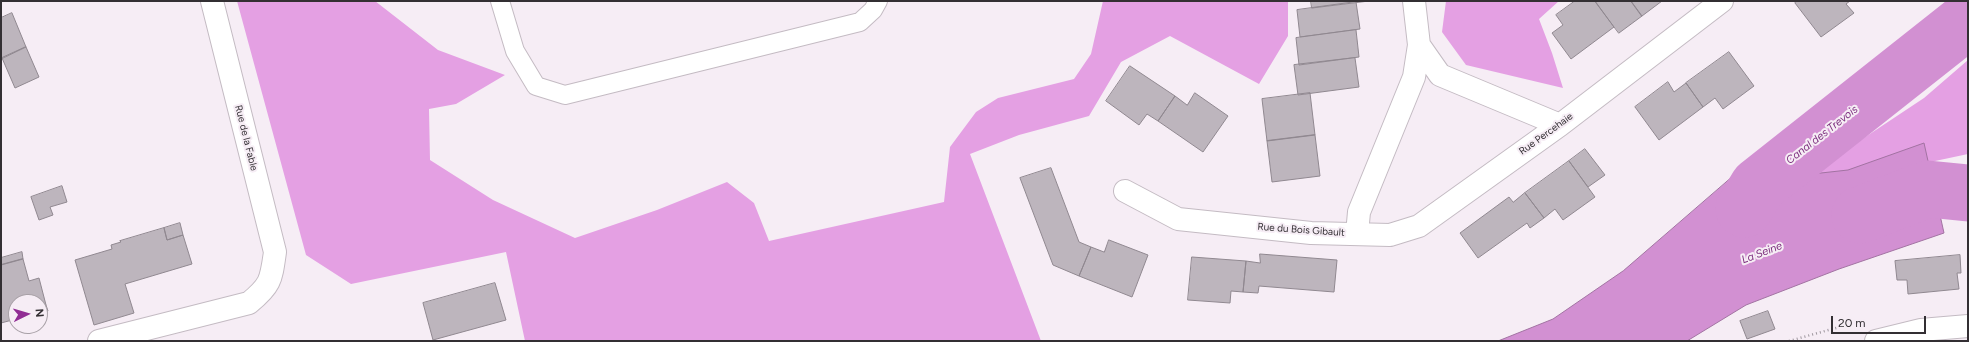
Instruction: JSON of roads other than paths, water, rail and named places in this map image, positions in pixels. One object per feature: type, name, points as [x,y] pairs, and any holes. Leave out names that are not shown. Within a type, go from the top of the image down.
[{"type":"street","name":"Rue de la Fable","points":[[99,341],[249,303],[265,289],[272,275],[275,252],[212,1]]},
{"type":"street","name":"Rue du Bois Gibault","points":[[1124,191],[1178,219],[1311,233],[1357,234],[1359,212],[1414,77],[1419,45],[1414,1]]},
{"type":"street","name":"Rue Percehaie","points":[[1357,234],[1390,234],[1419,226],[1560,124],[1722,1]]},
{"type":"street","name":"Rue du Bois Gibault","points":[[1419,45],[1440,75],[1560,124]]},
{"type":"street","points":[[1876,341],[1921,330],[1968,326]]},
{"type":"lane","points":[[500,1],[515,51],[536,86],[565,95],[860,22],[873,10],[878,1]]},
{"type":"water","points":[[1781,135],[1809,167],[1803,175],[1848,170],[1924,143],[1944,233],[1839,269],[1746,305],[1687,341],[1498,341],[1553,319],[1623,271]]},
{"type":"waterway","name":"Canal des Trevois","points":[[1744,209],[1758,186],[1968,20]]},
{"type":"waterway","name":"La Seine","points":[[1860,215],[1928,189],[1968,193]]}]
